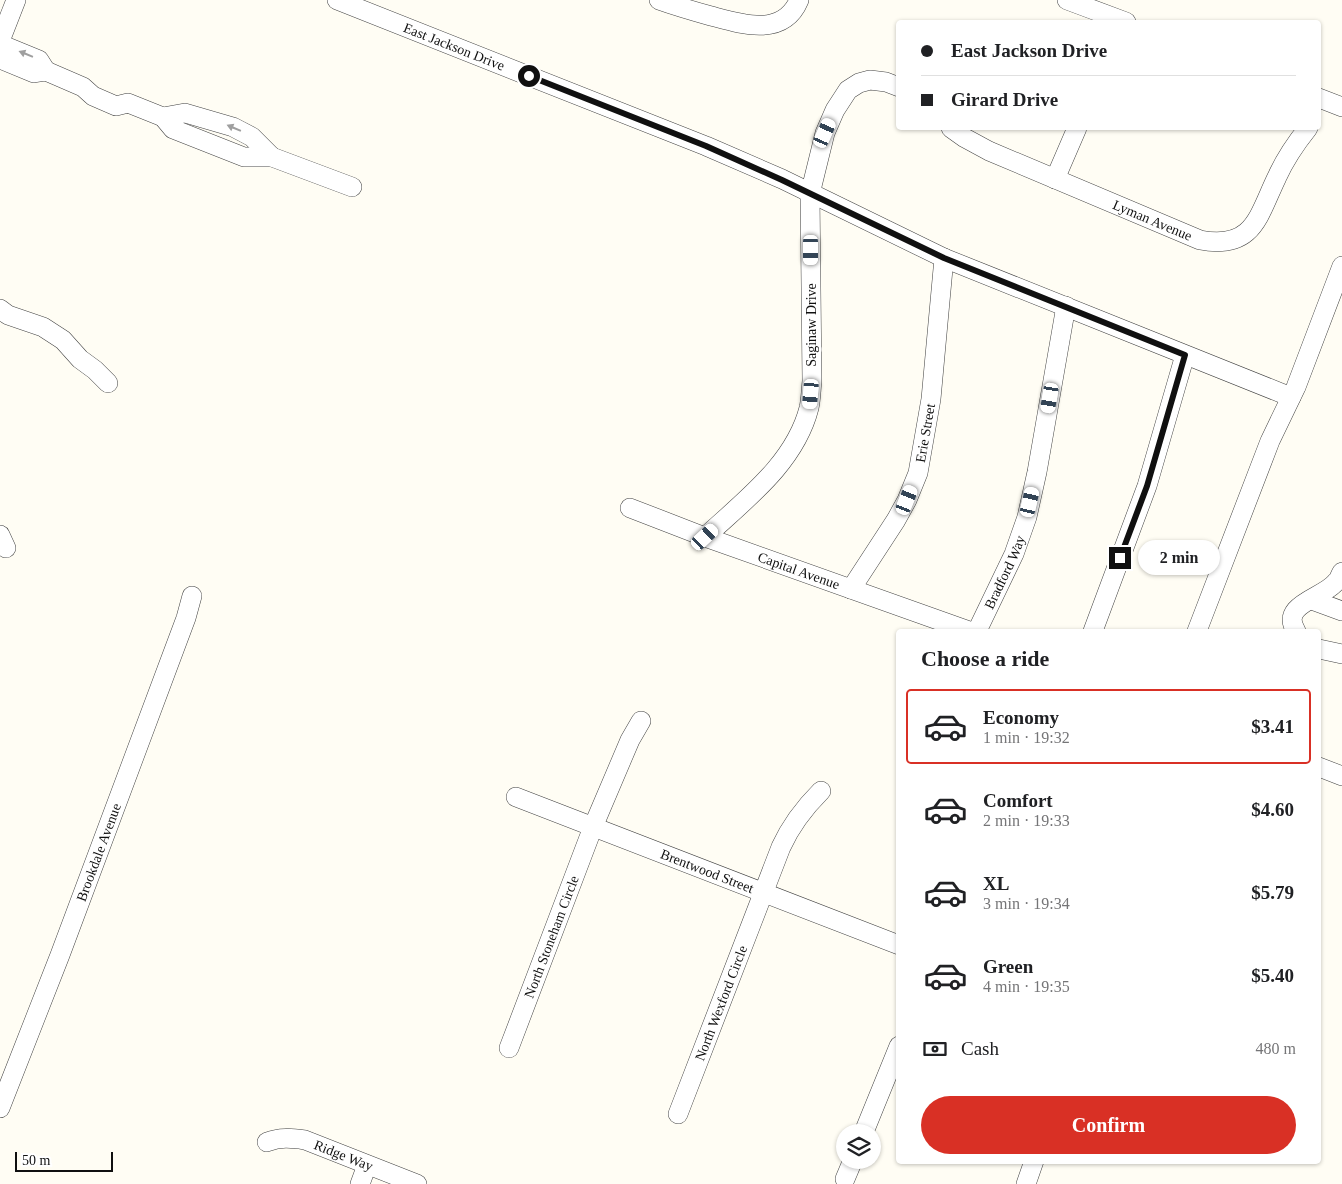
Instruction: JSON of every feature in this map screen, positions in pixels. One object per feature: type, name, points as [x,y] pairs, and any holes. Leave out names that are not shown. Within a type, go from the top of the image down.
[{"type":"street","points":[[16,0],[0,42],[39,60],[46,71]]},
{"type":"street","name":"East Jackson Drive","points":[[337,0],[706,146],[944,258],[1291,397]]},
{"type":"street","points":[[659,0],[751,26],[777,22],[788,16],[799,0]]},
{"type":"street","points":[[1067,0],[1117,20]]},
{"type":"street","points":[[0,59],[34,73],[46,71],[83,87],[97,85],[123,95],[128,103],[163,117],[173,129],[244,156],[272,157],[352,187]]},
{"type":"street","points":[[810,194],[825,133],[835,110],[848,90],[859,83],[870,80],[886,82],[896,86]]},
{"type":"street","name":"Lyman Avenue","points":[[954,130],[989,151],[1200,240],[1213,242],[1226,242],[1239,238],[1258,219],[1286,160],[1307,130]]},
{"type":"street","points":[[1055,179],[1076,130]]},
{"type":"street","name":"Saginaw Drive","points":[[705,537],[766,481],[777,468],[804,425],[810,406],[812,381],[810,194]]},
{"type":"street","name":"Erie Street","points":[[851,589],[896,520],[918,473],[931,398],[944,258]]},
{"type":"street","points":[[1198,629],[1270,440],[1291,397],[1342,266]]},
{"type":"street","name":"Bradford Way","points":[[978,629],[1014,554],[1027,517],[1037,472],[1066,306]]},
{"type":"street","points":[[0,309],[8,315],[43,327],[63,340],[80,359],[108,384]]},
{"type":"street","points":[[1094,629],[1147,486],[1185,355]]},
{"type":"street","name":"Capital Avenue","points":[[630,508],[705,537],[963,629]]},
{"type":"street","points":[[1295,629],[1292,618],[1297,608],[1336,583],[1342,572]]},
{"type":"street","name":"Brookdale Avenue","points":[[0,1108],[120,796],[186,618],[192,596]]},
{"type":"street","points":[[1312,600],[1342,611]]},
{"type":"street","points":[[1321,649],[1342,654]]},
{"type":"street","name":"North Stoneham Circle","points":[[509,1048],[593,827],[630,740],[641,721]]},
{"type":"street","points":[[1321,768],[1342,776]]},
{"type":"street","name":"North Wexford Circle","points":[[678,1114],[790,828],[808,804],[821,791]]},
{"type":"street","name":"Brentwood Street","points":[[516,797],[896,944]]},
{"type":"street","points":[[867,1124],[896,1053]]},
{"type":"street","name":"Ridge Way","points":[[267,1142],[277,1138],[305,1140],[418,1184]]},
{"type":"street","points":[[1026,1184],[1033,1164]]},
{"type":"street","points":[[360,1184],[367,1165]]},
{"type":"street","points":[[845,1180],[849,1169]]},
{"type":"route","points":[[529,76],[706,146],[782,180],[944,258],[1185,355],[1147,486],[1120,558]]}]
